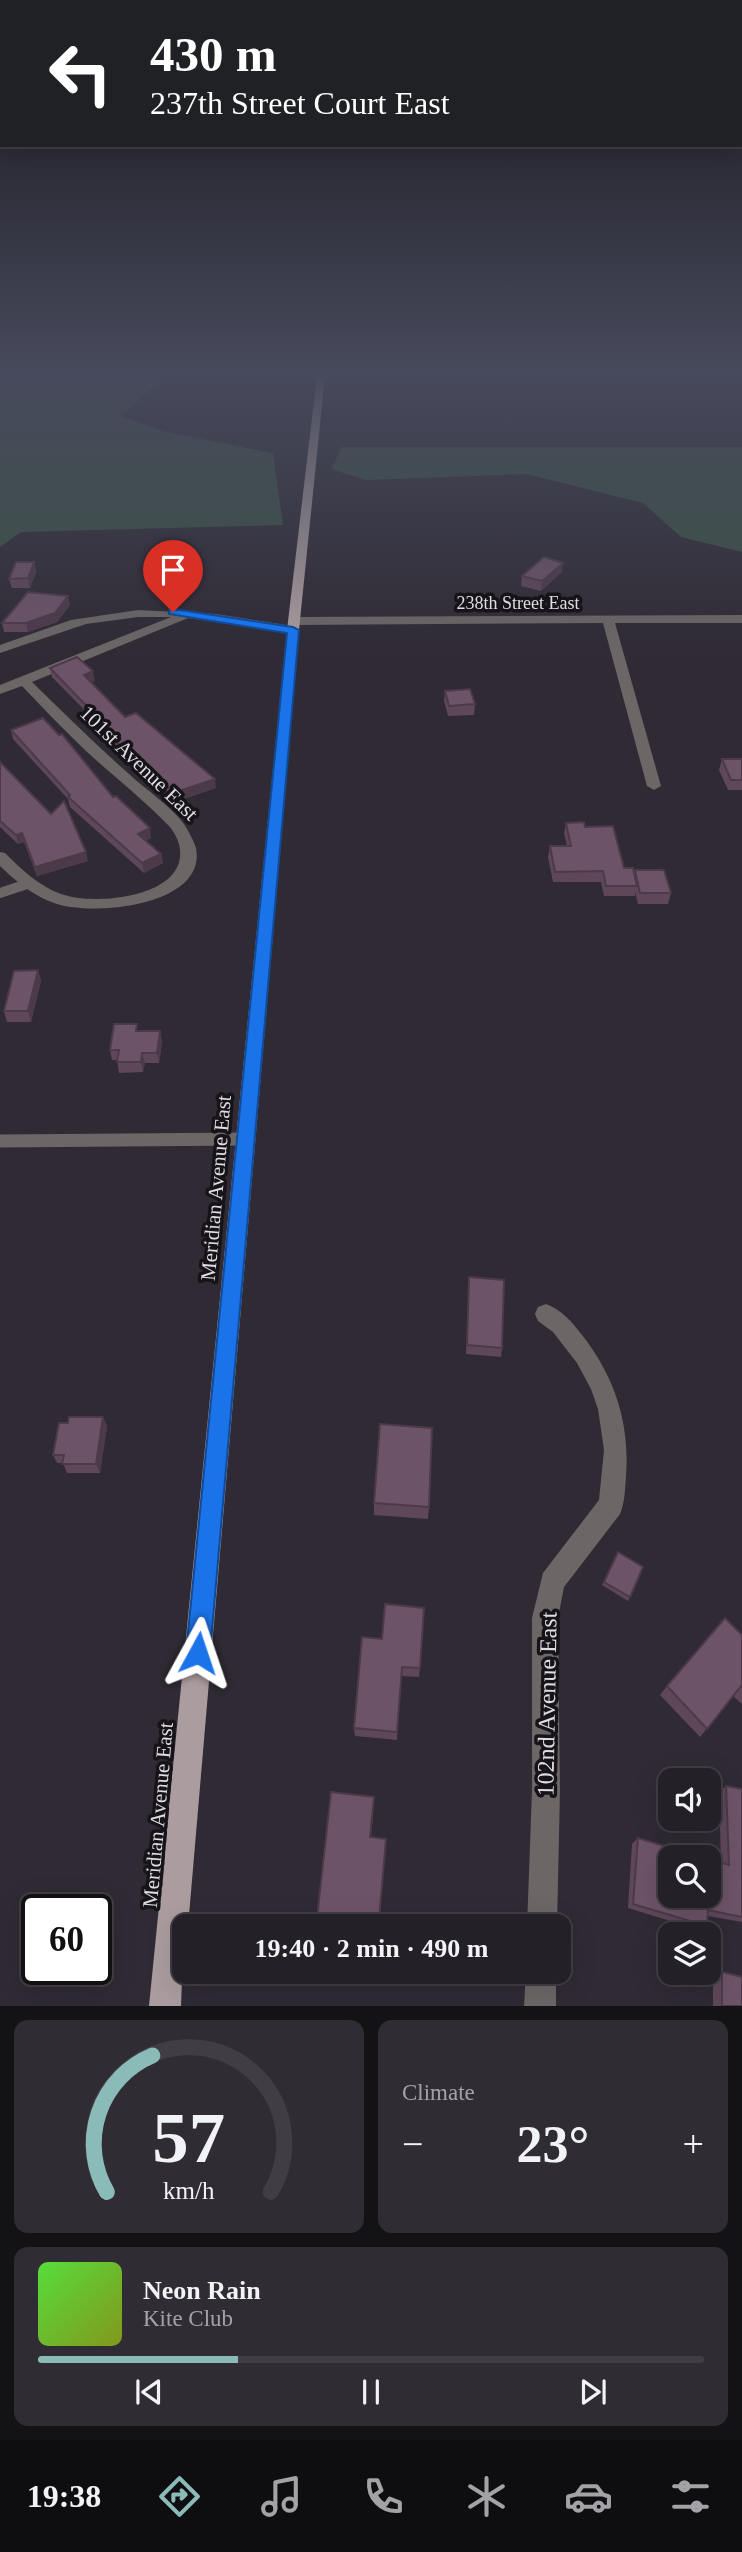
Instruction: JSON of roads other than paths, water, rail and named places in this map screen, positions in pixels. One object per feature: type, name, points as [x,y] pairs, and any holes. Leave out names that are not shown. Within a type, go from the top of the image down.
[{"type":"main road","name":"Meridian Avenue East","points":[[165,2006],[311,469]]},
{"type":"street","name":"238th Street East","points":[[0,649],[60,627],[106,616],[147,612],[188,613],[294,626],[742,619]]},
{"type":"street","points":[[0,690],[153,630],[188,613]]},
{"type":"street","points":[[608,620],[632,697],[639,737],[654,786]]},
{"type":"street","name":"101st Avenue East","points":[[24,681],[90,747],[178,826],[188,840],[189,854],[185,871],[178,879],[159,891],[133,901],[101,905],[80,904],[62,901],[27,884]]},
{"type":"street","points":[[0,858],[27,884]]},
{"type":"street","name":"102nd Avenue East","points":[[542,1914],[546,1790],[545,1618],[552,1582],[611,1505],[616,1450],[610,1409],[601,1384],[569,1336],[546,1314]]},
{"type":"street","points":[[540,2006],[541,1984]]},
{"type":"lane","points":[[0,893],[27,884]]},
{"type":"lane","points":[[0,1141],[246,1139]]}]
